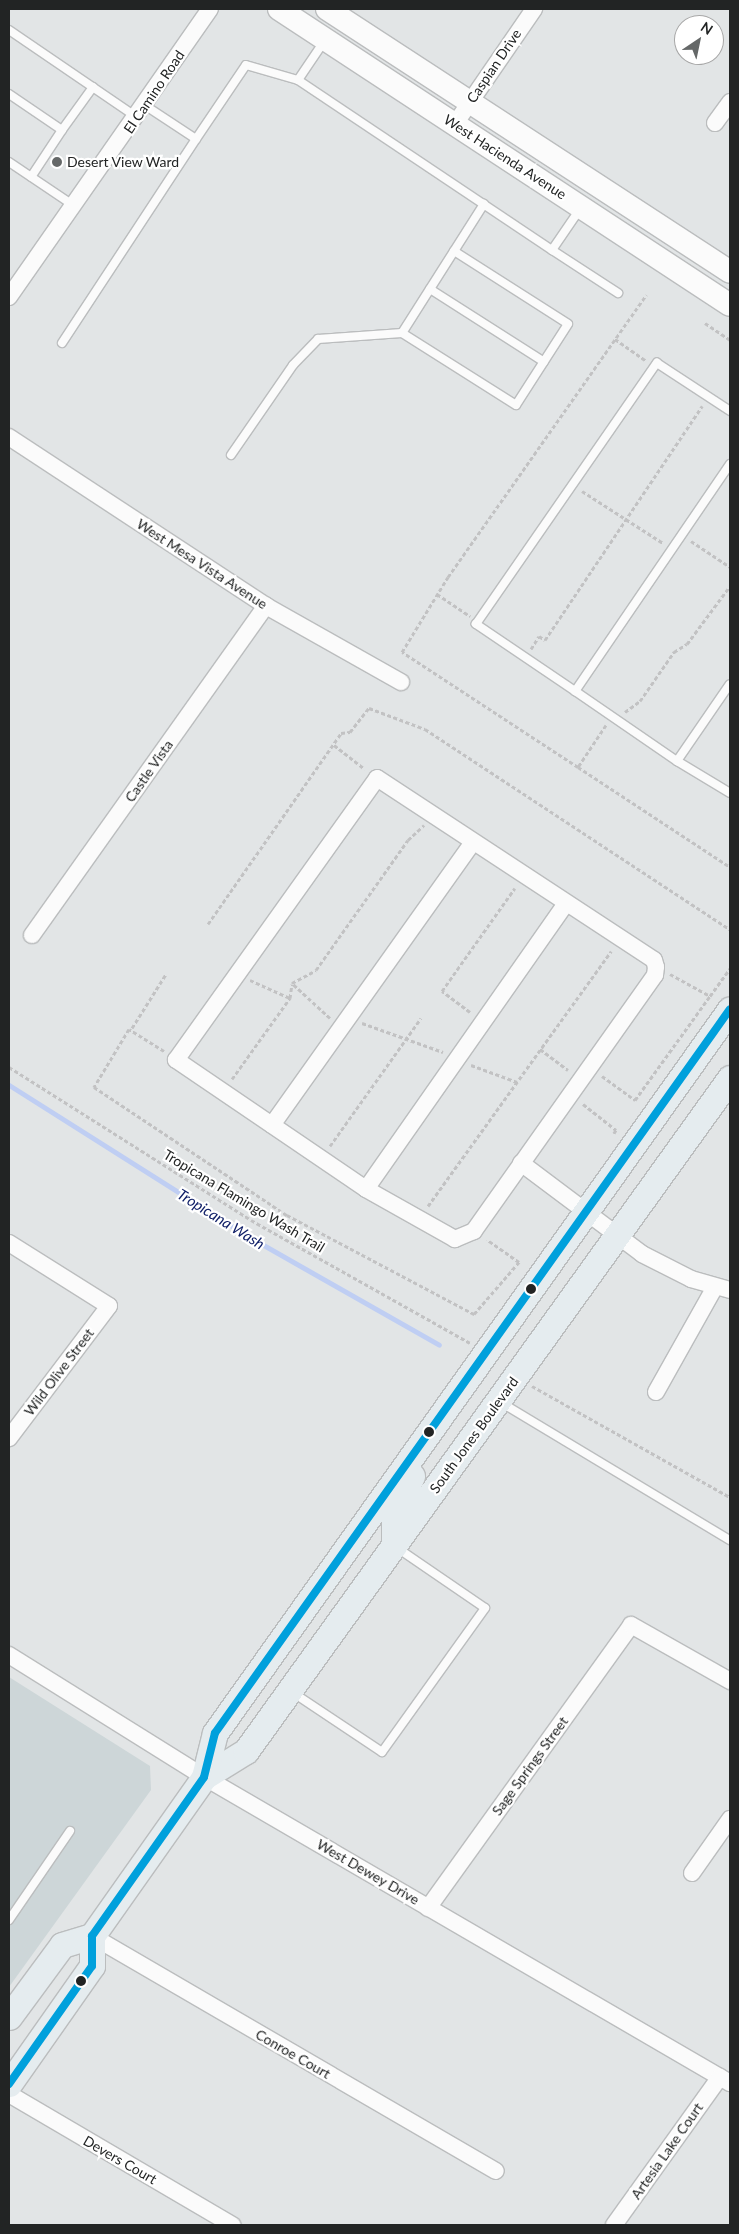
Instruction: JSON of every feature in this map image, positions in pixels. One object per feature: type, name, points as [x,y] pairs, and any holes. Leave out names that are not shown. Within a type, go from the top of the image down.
[{"type":"main road","name":"West Hacienda Avenue","points":[[279,9],[730,304]]},
{"type":"main road","name":"West Hacienda Avenue","points":[[327,9],[730,272]]},
{"type":"main road","points":[[581,207],[596,184]]},
{"type":"main road","name":"South Jones Boulevard","points":[[92,1936],[204,1777],[215,1733],[586,1215],[720,1002]]},
{"type":"main road","name":"South Jones Boulevard","points":[[204,1777],[246,1751],[730,1078]]},
{"type":"main road","points":[[394,1546],[394,1516],[422,1445]]},
{"type":"main road","points":[[9,2018],[62,1945],[92,1936],[92,1966],[9,2084]]},
{"type":"street","name":"El Camino Road","points":[[9,297],[142,112],[210,9]]},
{"type":"street","name":"Caspian Drive","points":[[455,124],[534,9]]},
{"type":"street","points":[[715,123],[730,102]]},
{"type":"street","name":"West Mesa Vista Avenue","points":[[9,437],[266,606],[401,682]]},
{"type":"street","name":"Castle Vista","points":[[32,936],[266,606]]},
{"type":"street","points":[[377,778],[654,960],[656,967],[655,975],[474,1231],[455,1239],[408,1215],[366,1189],[176,1060],[237,971],[377,778]]},
{"type":"street","points":[[272,1125],[473,842]]},
{"type":"street","points":[[366,1189],[566,903]]},
{"type":"street","points":[[521,1163],[573,1198],[586,1215],[617,1236],[666,1266],[722,1288],[656,1392]]},
{"type":"street","name":"Wild Olive Street","points":[[9,1243],[109,1306],[9,1438]]},
{"type":"street","name":"Sage Springs Street","points":[[428,1908],[632,1625],[730,1681]]},
{"type":"street","name":"West Dewey Drive","points":[[9,1655],[204,1777],[725,2080]]},
{"type":"street","points":[[692,1873],[730,1819]]},
{"type":"street","name":"Conroe Court","points":[[92,1936],[495,2171]]},
{"type":"street","name":"Artesia Lake Court","points":[[614,2225],[725,2080]]},
{"type":"street","name":"Devers Court","points":[[9,2094],[232,2225]]},
{"type":"lane","points":[[9,30],[93,87],[196,139]]},
{"type":"lane","points":[[298,80],[326,39]]},
{"type":"lane","points":[[62,343],[246,65],[298,80],[618,293]]},
{"type":"lane","points":[[31,177],[93,87]]},
{"type":"lane","points":[[9,94],[62,130]]},
{"type":"lane","points":[[9,162],[73,206]]},
{"type":"lane","points":[[402,333],[484,204]]},
{"type":"lane","points":[[552,250],[581,207]]},
{"type":"lane","points":[[231,455],[293,365],[318,339],[402,333],[516,406],[568,324],[454,251]]},
{"type":"lane","points":[[430,289],[544,362]]},
{"type":"lane","points":[[730,412],[657,363],[478,621],[526,658],[574,691],[677,761],[730,793]]},
{"type":"lane","points":[[574,691],[730,464]]},
{"type":"lane","points":[[677,761],[730,684]]},
{"type":"lane","points":[[499,1401],[730,1540]]},
{"type":"lane","points":[[290,1690],[382,1752],[485,1608],[394,1546]]},
{"type":"lane","points":[[9,1920],[70,1831]]},
{"type":"path","points":[[705,323],[730,340]]},
{"type":"path","points":[[615,339],[654,367]]},
{"type":"path","points":[[526,658],[539,636],[545,640],[708,397]]},
{"type":"path","points":[[567,493],[585,491],[662,542],[689,540],[730,567]]},
{"type":"path","points":[[437,594],[478,621]]},
{"type":"path","points":[[334,745],[377,778]]},
{"type":"path","points":[[483,1021],[442,991],[518,884],[517,871]]},
{"type":"path","points":[[408,1215],[423,1213],[620,938]]},
{"type":"path","points":[[656,967],[720,1002]]},
{"type":"path","points":[[540,1049],[581,1079],[599,1074],[635,1100],[720,1002],[730,968]]},
{"type":"path","points":[[237,971],[290,998]]},
{"type":"path","points":[[166,974],[96,1090],[287,1215],[474,1314],[519,1262],[474,1231]]},
{"type":"path","points":[[222,1093],[290,998],[292,983]]},
{"type":"path","points":[[319,1158],[421,1018]]},
{"type":"path","points":[[132,1028],[176,1060]]},
{"type":"path","name":"Tropicana Flamingo Wash Trail","points":[[9,1067],[251,1220],[447,1334],[473,1344]]},
{"type":"path","points":[[581,1079],[581,1103],[616,1130],[610,1138]]},
{"type":"path","points":[[532,1386],[730,1497]]},
{"type":"shaded area","points":[[9,1677],[150,1766],[151,1790],[9,1987]]},
{"type":"waterway","name":"Tropicana Wash","points":[[9,1085],[251,1238],[439,1345]]},
{"type":"transit line","points":[[9,2084],[92,1966],[92,1936],[204,1777],[215,1733],[730,1009]]},
{"type":"place","name":"Desert View Ward","points":[[57,162]]}]
